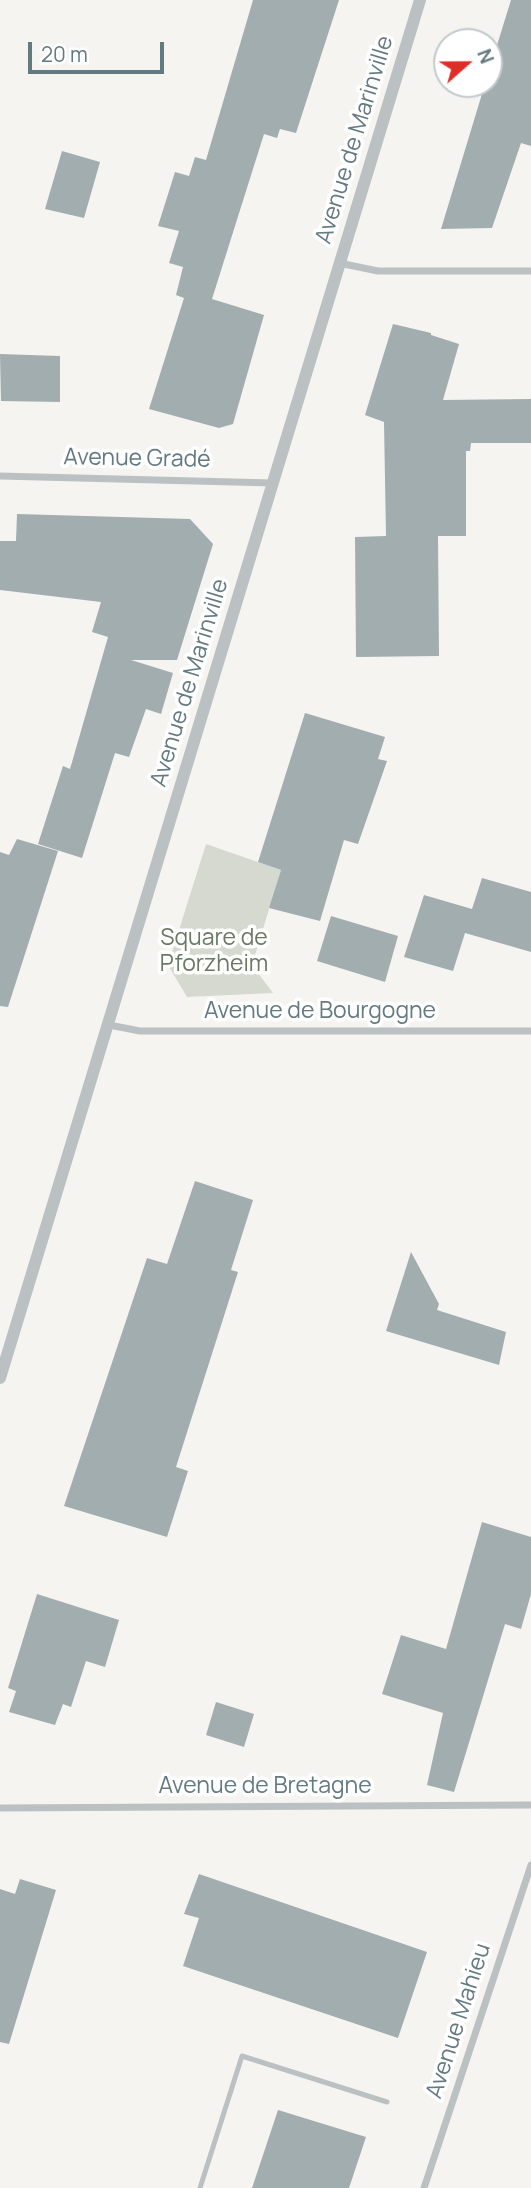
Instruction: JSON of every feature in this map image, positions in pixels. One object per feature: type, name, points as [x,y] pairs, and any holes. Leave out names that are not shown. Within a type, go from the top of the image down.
[{"type":"street","name":"Avenue de Marinville","points":[[0,1378],[420,0]]},
{"type":"street","points":[[339,263],[378,271],[531,271]]},
{"type":"street","name":"Avenue Gradé","points":[[0,475],[273,483]]},
{"type":"street","name":"Avenue de Bourgogne","points":[[109,1025],[141,1031],[531,1031]]},
{"type":"street","name":"Avenue de Bretagne","points":[[0,1808],[531,1805]]},
{"type":"street","name":"Avenue Mahieu","points":[[424,2188],[531,1865]]},
{"type":"lane","points":[[200,2188],[242,2056],[387,2102]]},
{"type":"green space","name":"Square de Pforzheim","points":[[206,844],[281,870],[252,965],[273,993],[187,997],[168,965]]},
{"type":"building","points":[[253,0],[339,0],[296,133],[280,129],[277,138],[264,134],[212,299],[264,315],[233,424],[219,428],[149,409],[184,298],[176,295],[183,267],[169,263],[179,231],[158,226],[175,172],[189,176],[195,157],[206,160]]},
{"type":"building","points":[[511,0],[531,0],[531,146],[521,143],[492,228],[441,229],[481,98],[503,98],[502,28]]},
{"type":"building","points":[[62,151],[100,162],[84,218],[45,209]]},
{"type":"building","points":[[393,324],[431,333],[459,344],[443,400],[531,399],[531,443],[471,443],[470,451],[466,451],[466,536],[438,536],[439,656],[356,657],[355,537],[386,536],[384,422],[365,415]]},
{"type":"building","points":[[0,354],[60,356],[60,402],[1,401]]},
{"type":"building","points":[[17,514],[190,519],[213,544],[177,660],[131,660],[173,673],[161,714],[146,709],[129,757],[115,753],[82,858],[38,844],[63,766],[70,769],[108,637],[92,632],[101,602],[0,590],[0,541],[16,541]]},
{"type":"building","points":[[305,713],[385,737],[378,759],[387,761],[358,844],[344,840],[320,921],[269,908],[281,870],[258,862]]},
{"type":"building","points":[[17,839],[58,851],[8,1007],[0,1006],[0,852],[9,855]]},
{"type":"building","points":[[482,878],[531,892],[531,952],[465,933],[453,971],[404,957],[424,895],[472,909]]},
{"type":"building","points":[[331,916],[398,936],[385,982],[317,961]]},
{"type":"building","points":[[195,1181],[253,1200],[231,1270],[238,1272],[176,1467],[188,1471],[167,1537],[64,1506],[147,1258],[167,1264]]},
{"type":"building","points":[[411,1252],[439,1304],[437,1310],[506,1332],[499,1365],[386,1331]]},
{"type":"building","points":[[482,1522],[531,1537],[531,1594],[521,1629],[505,1624],[454,1792],[427,1785],[443,1713],[382,1694],[401,1635],[446,1649]]},
{"type":"building","points":[[37,1594],[119,1620],[105,1667],[86,1661],[71,1707],[63,1704],[55,1725],[9,1712],[16,1691],[8,1688]]},
{"type":"building","points":[[216,1702],[254,1714],[244,1747],[206,1735]]},
{"type":"building","points":[[199,1874],[427,1952],[398,2038],[183,1966],[199,1918],[184,1914]]},
{"type":"building","points":[[20,1879],[56,1890],[9,2044],[0,2042],[0,1889],[15,1894]]},
{"type":"building","points":[[278,2110],[366,2137],[349,2188],[252,2188]]}]
